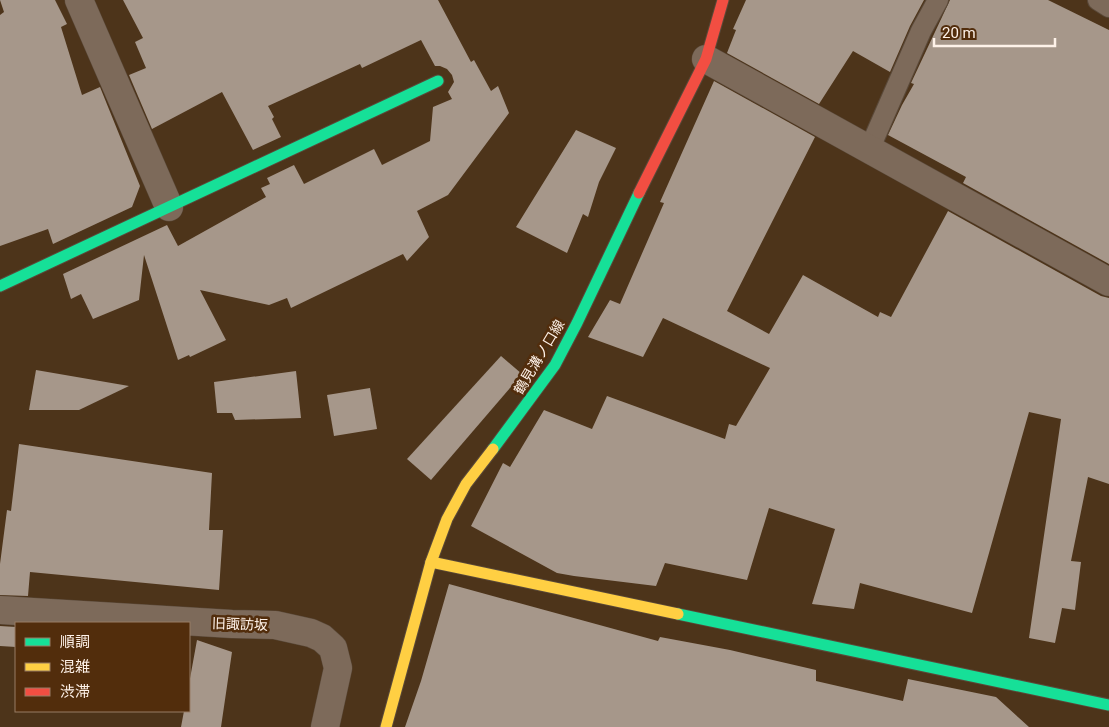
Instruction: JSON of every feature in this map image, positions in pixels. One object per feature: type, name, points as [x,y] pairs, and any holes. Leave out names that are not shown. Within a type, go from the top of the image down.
[{"type":"street","points":[[79,0],[169,207]]},
{"type":"street","name":"鶴見溝ノ口線","points":[[386,727],[431,562],[447,519],[466,484],[530,402],[555,364],[577,323],[616,238],[706,59],[723,0]]},
{"type":"street","points":[[706,59],[1109,282]]},
{"type":"street","points":[[0,286],[438,81]]},
{"type":"street","points":[[431,562],[1109,705]]},
{"type":"street","name":"旧諏訪坂","points":[[0,610],[276,625],[311,633],[322,638],[332,648],[338,668],[325,727]]},
{"type":"lane","points":[[869,150],[921,31],[938,0]]},
{"type":"lane","points":[[1098,0],[1109,6]]},
{"type":"building","points":[[0,0],[55,0],[67,24],[61,27],[82,95],[100,87],[140,186],[132,207],[53,244],[48,229],[0,246],[0,15],[4,12]]},
{"type":"building","points":[[123,0],[438,0],[471,62],[474,60],[491,91],[498,86],[509,113],[448,195],[417,211],[429,237],[407,261],[403,254],[291,308],[287,298],[269,305],[200,290],[226,340],[190,357],[189,355],[178,360],[144,255],[139,300],[93,319],[81,294],[71,299],[63,274],[167,225],[178,246],[266,197],[261,188],[270,184],[267,178],[294,165],[304,184],[374,149],[382,165],[430,141],[433,107],[452,99],[448,92],[454,82],[452,75],[447,69],[435,66],[421,40],[362,68],[360,64],[268,106],[281,137],[253,150],[222,92],[152,129],[129,75],[146,68],[135,42],[143,38]]},
{"type":"building","points":[[746,0],[924,0],[910,26],[890,72],[853,51],[819,104],[727,53],[736,30],[733,29]]},
{"type":"building","points":[[950,0],[1048,0],[1109,30],[1109,264],[963,183],[966,177],[888,135],[914,84],[911,83]]},
{"type":"building","points":[[714,81],[815,137],[727,311],[769,334],[803,275],[878,317],[880,312],[891,317],[948,211],[1101,296],[1109,298],[1109,484],[1088,477],[1071,561],[1081,562],[1075,610],[1062,608],[1055,643],[1029,638],[1061,419],[1029,412],[972,613],[860,583],[854,609],[812,604],[835,529],[769,508],[747,580],[665,563],[656,586],[557,573],[471,526],[503,463],[510,467],[544,410],[592,429],[607,396],[725,439],[729,424],[736,426],[770,368],[663,318],[643,357],[588,337],[610,300],[620,304],[664,203],[660,202]]},
{"type":"building","points":[[576,130],[616,148],[599,182],[588,217],[583,214],[567,253],[516,227]]},
{"type":"building","points":[[501,356],[522,374],[431,480],[407,459]]},
{"type":"building","points":[[36,370],[129,386],[79,410],[29,410]]},
{"type":"building","points":[[296,371],[301,418],[235,420],[232,413],[217,413],[214,382]]},
{"type":"building","points":[[370,388],[377,429],[334,436],[327,395]]},
{"type":"building","points":[[19,444],[212,473],[209,530],[223,530],[219,590],[30,572],[28,596],[0,595],[0,564],[7,510],[11,511]]},
{"type":"building","points":[[449,584],[658,641],[660,637],[730,650],[816,670],[816,681],[903,701],[908,679],[996,697],[1029,727],[405,727],[421,681]]},
{"type":"building","points":[[0,626],[15,627],[15,647],[0,646]]},
{"type":"building","points":[[197,640],[232,652],[221,727],[181,727],[184,712],[190,712],[190,678]]},
{"type":"traffic: fast","points":[[0,286],[438,81]]},
{"type":"traffic: fast","points":[[493,449],[555,365],[639,193]]},
{"type":"traffic: fast","points":[[678,614],[1109,705]]},
{"type":"traffic: slow","points":[[386,727],[431,562],[447,519],[466,484],[493,449]]},
{"type":"traffic: slow","points":[[431,562],[678,614]]},
{"type":"traffic: jam","points":[[639,193],[706,59],[723,0]]}]
